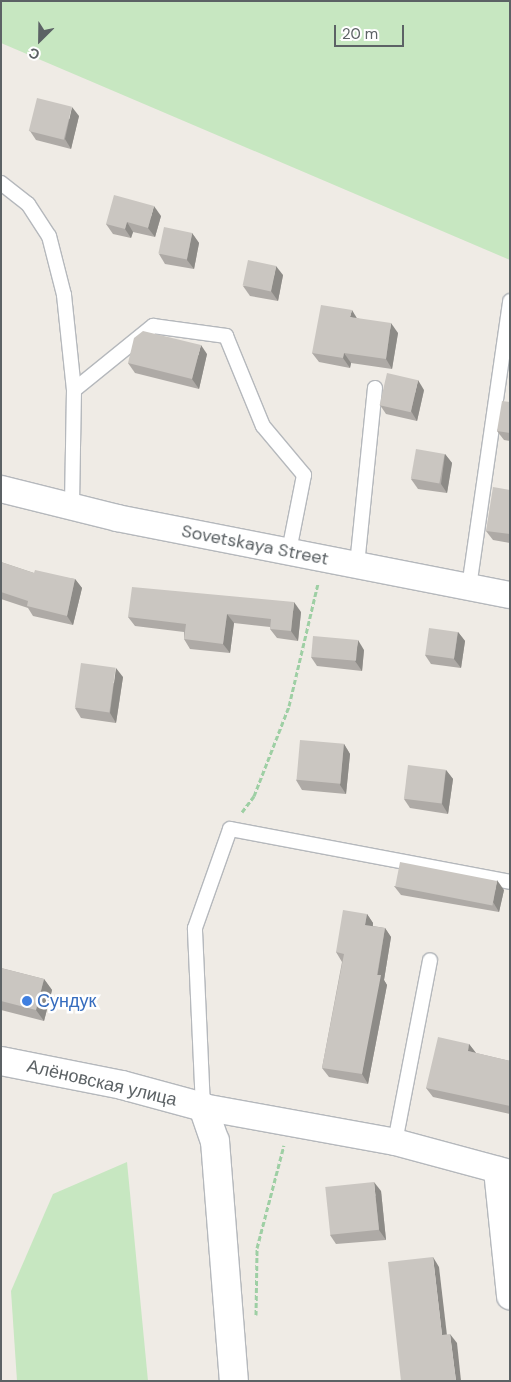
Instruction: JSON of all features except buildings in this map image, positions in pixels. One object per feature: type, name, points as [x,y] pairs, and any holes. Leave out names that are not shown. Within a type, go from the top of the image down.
[{"type":"street","name":"Sovetskaya Street","points":[[1,489],[289,552],[510,595]]},
{"type":"street","name":"Алёновская улица","points":[[1,1061],[122,1085],[203,1107]]},
{"type":"street","points":[[203,1107],[286,1124],[395,1142],[503,1172],[510,1296]]},
{"type":"street","points":[[203,1107],[215,1141],[234,1381]]},
{"type":"lane","points":[[1,183],[28,204],[49,236],[64,295],[74,390],[72,506]]},
{"type":"lane","points":[[469,587],[510,301]]},
{"type":"lane","points":[[74,390],[153,326],[226,336],[263,426],[304,475],[289,552]]},
{"type":"lane","points":[[357,565],[375,388]]},
{"type":"lane","points":[[203,1107],[195,928],[230,829],[510,882]]},
{"type":"lane","points":[[395,1142],[430,960]]},
{"type":"path","points":[[230,829],[254,796],[288,706],[304,652],[323,558]]},
{"type":"path","points":[[257,1324],[257,1248],[284,1154],[286,1124]]},
{"type":"green space","points":[[1,1],[510,1],[510,260],[1,43]]},
{"type":"green space","points":[[127,1162],[148,1381],[17,1381],[11,1291],[53,1194]]},
{"type":"place","name":"Сундук","points":[[27,1001]]}]
